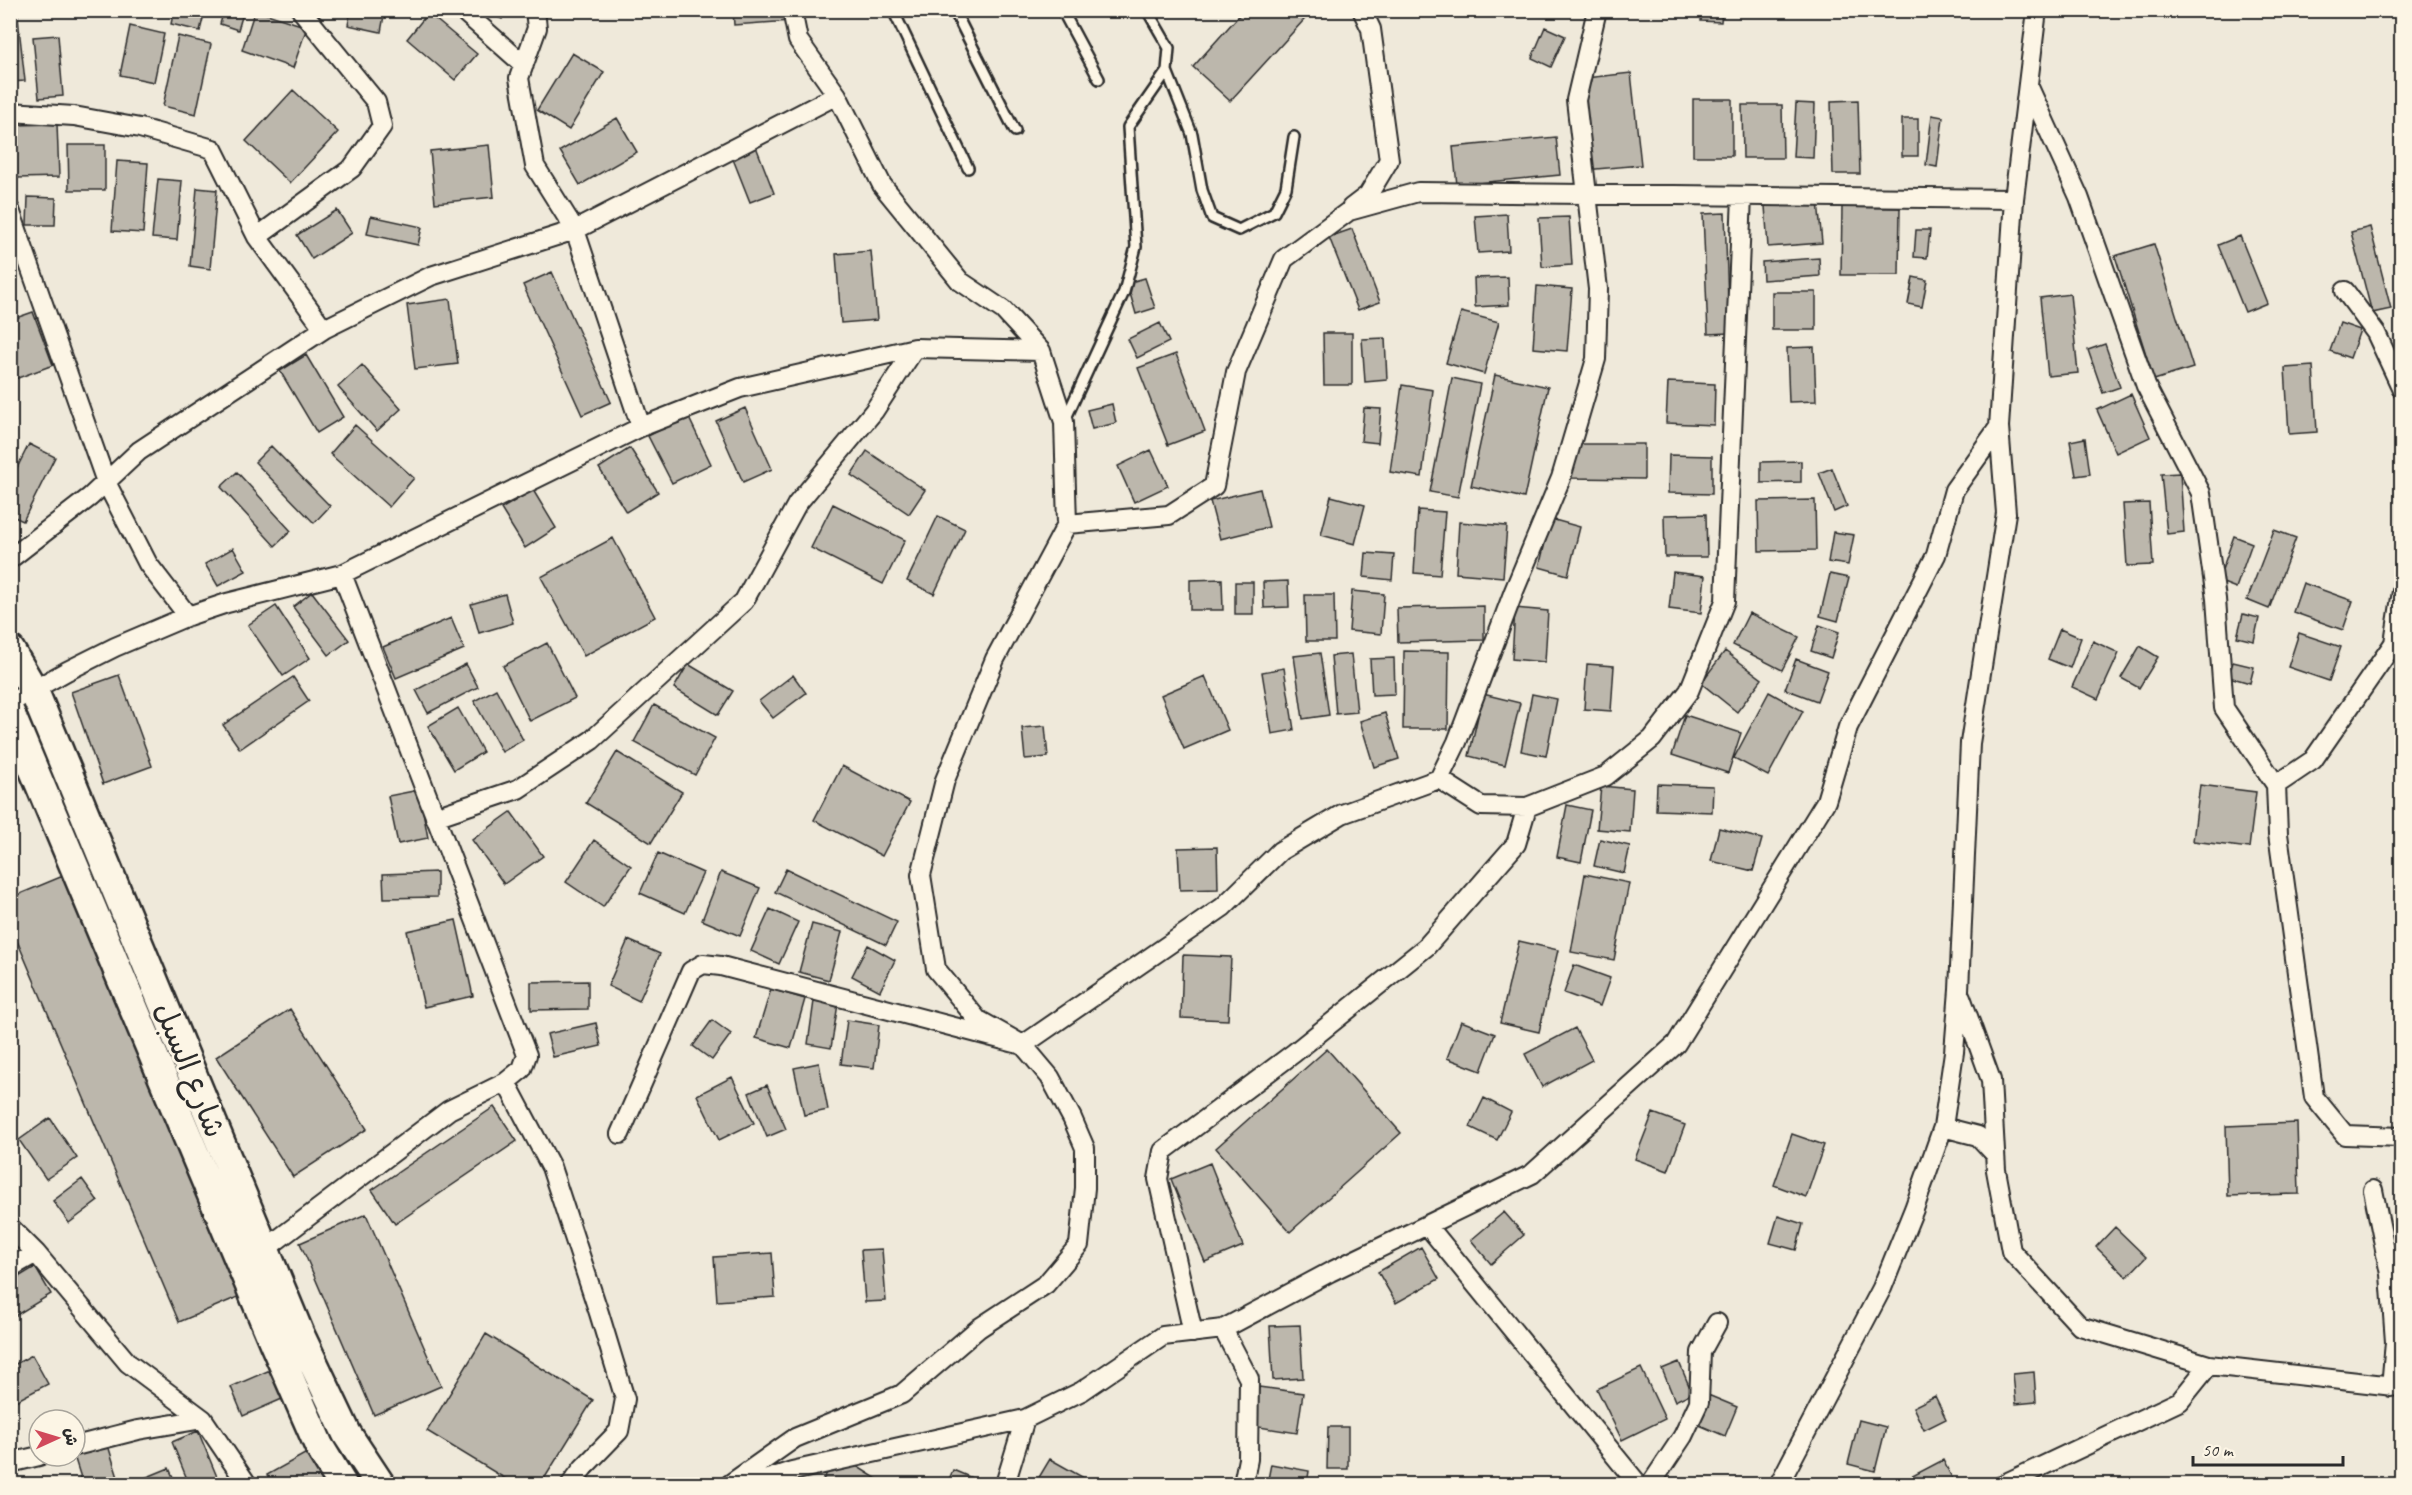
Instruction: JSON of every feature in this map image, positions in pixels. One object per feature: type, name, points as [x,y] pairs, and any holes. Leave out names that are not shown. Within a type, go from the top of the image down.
[{"type":"main road","name":"شارع السبل","points":[[10,650],[22,697],[300,1335],[347,1434],[380,1485]]},
{"type":"main road","name":"شارع السبل","points":[[10,713],[274,1343],[319,1446],[342,1485]]},
{"type":"street","points":[[257,237],[352,168],[382,126],[376,102],[301,10]]},
{"type":"street","points":[[462,10],[524,65]]},
{"type":"street","points":[[535,10],[537,28],[519,78],[535,166],[575,230],[641,427]]},
{"type":"street","points":[[730,1485],[795,1438],[902,1394],[979,1328],[1046,1284],[1079,1245],[1085,1188],[1085,1148],[1050,1077],[1023,1045],[976,1019],[936,969],[921,875],[945,780],[991,670],[1067,524],[1064,422],[1041,351],[1003,310],[960,281],[882,185],[837,95],[798,40],[792,10]]},
{"type":"street","points":[[1067,524],[1169,515],[1214,486],[1236,372],[1284,260],[1368,195],[1389,160],[1371,30],[1362,10]]},
{"type":"street","points":[[620,1134],[691,971],[703,964],[721,966],[1023,1045],[1223,907],[1281,850],[1342,814],[1439,779],[1457,742],[1561,478],[1596,359],[1598,289],[1576,100],[1597,10]]},
{"type":"street","points":[[1779,1485],[1882,1288],[1914,1209],[1943,1127],[1954,1052],[1959,990],[1970,743],[2006,513],[1999,427],[2014,199],[2037,10]]},
{"type":"street","points":[[2028,83],[2079,197],[2146,386],[2202,493],[2216,599],[2224,708],[2276,786],[2278,834],[2314,1097],[2345,1135],[2402,1137]]},
{"type":"street","points":[[10,560],[48,533],[139,451],[324,329],[431,276],[575,230],[837,95]]},
{"type":"street","points":[[10,112],[74,116],[140,129],[213,149],[257,237],[324,329]]},
{"type":"street","points":[[1284,260],[1349,211],[1418,192],[2014,199]]},
{"type":"street","points":[[1439,779],[1481,806],[1527,807],[1606,776],[1652,739],[1689,691],[1725,601],[1742,196]]},
{"type":"street","points":[[10,210],[106,482],[148,564],[188,616]]},
{"type":"street","points":[[2345,291],[2376,333],[2402,389]]},
{"type":"street","points":[[22,697],[115,647],[188,616],[227,603],[342,574],[641,427],[740,388],[915,348],[1041,351]]},
{"type":"street","points":[[435,817],[518,789],[592,740],[744,601],[797,504],[874,411],[915,348]]},
{"type":"street","points":[[753,1485],[784,1480],[1025,1419],[1082,1391],[1163,1336],[1223,1329],[1330,1272],[1532,1174],[1676,1044],[1826,801],[1848,727],[1936,555],[1954,490],[1999,427]]},
{"type":"street","points":[[264,1250],[449,1110],[506,1082],[522,1069],[527,1055],[342,574]]},
{"type":"street","points":[[2276,786],[2313,760],[2398,644],[2402,591]]},
{"type":"street","points":[[1193,1333],[1158,1179],[1163,1151],[1294,1053],[1426,947],[1516,844],[1527,807]]},
{"type":"street","points":[[1959,990],[1991,1080],[1994,1153],[2011,1251],[2080,1326],[2209,1365],[2396,1387],[2390,1274],[2373,1190]]},
{"type":"street","points":[[506,1082],[551,1167],[625,1399],[619,1431],[583,1468],[571,1485]]},
{"type":"street","points":[[1943,1127],[1978,1136],[1994,1153]]},
{"type":"street","points":[[1427,1225],[1638,1485]]},
{"type":"street","points":[[10,1227],[36,1253],[128,1362],[203,1419],[247,1485]]},
{"type":"street","points":[[10,1268],[36,1253]]},
{"type":"street","points":[[1651,1485],[1683,1436],[1699,1402],[1701,1352],[1717,1323]]},
{"type":"street","points":[[1223,1329],[1249,1379],[1248,1459],[1243,1485]]},
{"type":"street","points":[[2004,1485],[2180,1401],[2209,1365]]},
{"type":"street","points":[[87,1443],[138,1430],[203,1419]]},
{"type":"street","points":[[1005,1485],[1025,1419]]},
{"type":"street","points":[[10,1463],[27,1459]]},
{"type":"lane","points":[[893,10],[968,168]]},
{"type":"lane","points":[[954,10],[1015,131]]},
{"type":"lane","points":[[1062,10],[1099,79]]},
{"type":"lane","points":[[1147,10],[1169,48],[1167,71],[1192,134],[1202,190],[1212,218],[1239,230],[1274,212],[1286,188],[1294,137]]},
{"type":"lane","points":[[1064,422],[1124,292],[1136,247],[1128,127],[1167,71]]},
{"type":"building","points":[[10,10],[17,10],[25,81],[10,82]]},
{"type":"building","points":[[174,10],[205,10],[200,31],[171,24]]},
{"type":"building","points":[[224,10],[244,10],[238,30],[220,24]]},
{"type":"building","points":[[255,10],[307,27],[293,68],[242,50]]},
{"type":"building","points":[[351,10],[385,10],[381,32],[348,25]]},
{"type":"building","points":[[482,10],[505,10],[502,19]]},
{"type":"building","points":[[733,10],[790,10],[790,21],[734,25]]},
{"type":"building","points":[[1244,10],[1313,10],[1230,101],[1193,67]]},
{"type":"building","points":[[1702,10],[1722,10],[1721,22],[1701,21]]},
{"type":"building","points":[[1758,10],[1798,10],[1798,14]]},
{"type":"building","points":[[428,13],[477,54],[455,80],[407,39]]},
{"type":"building","points":[[130,26],[164,34],[154,82],[120,75]]},
{"type":"building","points":[[1545,27],[1565,36],[1551,67],[1532,58]]},
{"type":"building","points":[[58,35],[63,96],[39,98],[33,37]]},
{"type":"building","points":[[178,36],[211,44],[196,114],[163,106]]},
{"type":"building","points":[[572,53],[604,72],[569,130],[537,110]]},
{"type":"building","points":[[1631,73],[1641,165],[1585,170],[1576,79]]},
{"type":"building","points":[[293,90],[338,132],[290,183],[246,141]]},
{"type":"building","points":[[1693,99],[1732,99],[1732,156],[1693,156]]},
{"type":"building","points":[[1858,100],[1860,174],[1833,174],[1831,101]]},
{"type":"building","points":[[1796,103],[1815,104],[1813,158],[1793,157]]},
{"type":"building","points":[[1742,105],[1782,105],[1783,158],[1743,158]]},
{"type":"building","points":[[1932,115],[1943,117],[1937,167],[1926,165]]},
{"type":"building","points":[[617,118],[637,152],[580,185],[560,151]]},
{"type":"building","points":[[1902,119],[1918,119],[1918,156],[1902,156]]},
{"type":"building","points":[[57,124],[59,177],[17,178],[15,125]]},
{"type":"building","points":[[1556,137],[1560,175],[1457,185],[1453,147]]},
{"type":"building","points":[[755,144],[774,193],[750,202],[731,154]]},
{"type":"building","points":[[68,145],[105,145],[105,190],[69,190]]},
{"type":"building","points":[[489,145],[494,197],[435,203],[430,151]]},
{"type":"building","points":[[117,161],[148,163],[143,233],[112,231]]},
{"type":"building","points":[[158,179],[182,181],[177,240],[152,238]]},
{"type":"building","points":[[197,188],[217,190],[210,269],[190,266]]},
{"type":"building","points":[[28,197],[56,198],[55,225],[27,225]]},
{"type":"building","points":[[1818,201],[1822,243],[1768,247],[1765,206]]},
{"type":"building","points":[[1842,207],[1900,208],[1899,275],[1841,275]]},
{"type":"building","points":[[337,210],[352,233],[312,259],[297,235]]},
{"type":"building","points":[[1725,213],[1729,333],[1708,334],[1703,214]]},
{"type":"building","points":[[1507,214],[1509,251],[1478,253],[1475,216]]},
{"type":"building","points":[[371,216],[422,227],[418,245],[367,234]]},
{"type":"building","points":[[1569,217],[1572,265],[1542,267],[1539,218]]},
{"type":"building","points":[[2370,227],[2391,309],[2372,313],[2351,232]]},
{"type":"building","points":[[1352,229],[1380,302],[1358,310],[1329,237]]},
{"type":"building","points":[[1916,230],[1930,230],[1927,258],[1914,257]]},
{"type":"building","points":[[2240,236],[2267,303],[2245,312],[2218,245]]},
{"type":"building","points":[[2154,244],[2193,368],[2154,380],[2115,256]]},
{"type":"building","points":[[871,251],[877,320],[841,323],[836,254]]},
{"type":"building","points":[[1819,258],[1820,276],[1763,280],[1762,262]]},
{"type":"building","points":[[552,272],[611,402],[582,415],[523,285]]},
{"type":"building","points":[[1508,277],[1509,305],[1475,307],[1474,278]]},
{"type":"building","points":[[1913,277],[1927,280],[1922,307],[1908,304]]},
{"type":"building","points":[[1145,278],[1155,308],[1136,314],[1127,283]]},
{"type":"building","points":[[1537,286],[1572,289],[1567,351],[1533,348]]},
{"type":"building","points":[[1772,292],[1816,292],[1816,330],[1772,330]]},
{"type":"building","points":[[2070,294],[2078,373],[2048,376],[2040,298]]},
{"type":"building","points":[[450,299],[458,364],[415,369],[407,305]]},
{"type":"building","points":[[33,312],[53,365],[10,381],[10,320]]},
{"type":"building","points":[[1461,312],[1499,322],[1484,374],[1446,363]]},
{"type":"building","points":[[1160,323],[1169,342],[1137,358],[1128,339]]},
{"type":"building","points":[[2340,323],[2360,330],[2350,358],[2330,351]]},
{"type":"building","points":[[1323,333],[1352,333],[1352,385],[1324,385]]},
{"type":"building","points":[[1385,338],[1387,380],[1365,382],[1362,339]]},
{"type":"building","points":[[2105,344],[2120,387],[2103,393],[2088,350]]},
{"type":"building","points":[[1814,347],[1816,401],[1789,402],[1787,348]]},
{"type":"building","points":[[1176,354],[1205,431],[1168,445],[1138,368]]},
{"type":"building","points":[[306,355],[343,417],[317,433],[280,371]]},
{"type":"building","points":[[362,365],[401,409],[377,431],[338,387]]},
{"type":"building","points":[[2313,366],[2317,432],[2289,434],[2285,368]]},
{"type":"building","points":[[1495,375],[1548,387],[1524,498],[1471,486]]},
{"type":"building","points":[[1452,378],[1480,384],[1458,497],[1430,492]]},
{"type":"building","points":[[1668,382],[1715,384],[1714,425],[1666,423]]},
{"type":"building","points":[[1402,385],[1433,390],[1422,477],[1390,472]]},
{"type":"building","points":[[2131,394],[2150,437],[2116,453],[2097,410]]},
{"type":"building","points":[[1112,404],[1116,423],[1092,429],[1087,410]]},
{"type":"building","points":[[745,408],[772,469],[743,482],[716,421]]},
{"type":"building","points":[[1364,408],[1381,409],[1378,443],[1361,441]]},
{"type":"building","points":[[688,416],[711,464],[672,483],[648,436]]},
{"type":"building","points":[[355,425],[414,478],[389,507],[330,454]]},
{"type":"building","points":[[2085,438],[2090,474],[2076,476],[2070,441]]},
{"type":"building","points":[[29,444],[55,457],[23,521],[10,515],[10,482]]},
{"type":"building","points":[[1568,444],[1644,444],[1644,479],[1568,478]]},
{"type":"building","points":[[271,446],[330,506],[314,523],[255,462]]},
{"type":"building","points":[[630,448],[658,492],[626,512],[599,468]]},
{"type":"building","points":[[1151,450],[1168,486],[1134,502],[1118,466]]},
{"type":"building","points":[[867,451],[925,490],[909,514],[851,475]]},
{"type":"building","points":[[1669,455],[1712,456],[1712,494],[1668,493]]},
{"type":"building","points":[[1801,461],[1801,482],[1761,483],[1761,462]]},
{"type":"building","points":[[1832,468],[1847,506],[1834,512],[1819,473]]},
{"type":"building","points":[[237,472],[291,531],[275,546],[221,487]]},
{"type":"building","points":[[2180,473],[2184,532],[2167,534],[2161,474]]},
{"type":"building","points":[[1260,489],[1269,527],[1220,539],[1210,501]]},
{"type":"building","points":[[533,490],[556,528],[525,548],[501,509]]},
{"type":"building","points":[[1331,496],[1365,505],[1355,544],[1321,535]]},
{"type":"building","points":[[1815,500],[1816,550],[1759,551],[1758,501]]},
{"type":"building","points":[[2149,503],[2153,565],[2127,566],[2123,504]]},
{"type":"building","points":[[833,504],[905,540],[883,584],[811,548]]},
{"type":"building","points":[[1418,510],[1445,512],[1440,575],[1414,573]]},
{"type":"building","points":[[1706,514],[1707,557],[1665,557],[1664,515]]},
{"type":"building","points":[[938,516],[965,529],[934,594],[907,581]]},
{"type":"building","points":[[1551,519],[1580,527],[1568,575],[1539,567]]},
{"type":"building","points":[[1459,522],[1507,526],[1503,577],[1456,573]]},
{"type":"building","points":[[2274,530],[2296,538],[2269,609],[2247,600]]},
{"type":"building","points":[[1833,532],[1854,535],[1848,565],[1828,562]]},
{"type":"building","points":[[2234,536],[2252,543],[2236,588],[2218,581]]},
{"type":"building","points":[[613,538],[655,617],[584,656],[541,577]]},
{"type":"building","points":[[233,548],[246,571],[218,586],[205,564]]},
{"type":"building","points":[[1366,553],[1394,555],[1392,580],[1364,577]]},
{"type":"building","points":[[1673,572],[1705,576],[1701,613],[1669,609]]},
{"type":"building","points":[[1830,574],[1849,578],[1838,621],[1820,616]]},
{"type":"building","points":[[1222,579],[1223,610],[1190,610],[1190,580]]},
{"type":"building","points":[[1288,581],[1289,607],[1264,608],[1263,582]]},
{"type":"building","points":[[1235,582],[1253,582],[1253,614],[1235,614]]},
{"type":"building","points":[[2303,583],[2353,601],[2343,630],[2293,612]]},
{"type":"building","points":[[1352,591],[1384,594],[1381,634],[1349,631]]},
{"type":"building","points":[[312,592],[349,640],[329,655],[293,607]]},
{"type":"building","points":[[505,594],[513,623],[479,633],[471,604]]},
{"type":"building","points":[[1305,595],[1334,595],[1335,641],[1306,641]]},
{"type":"building","points":[[276,606],[310,658],[283,676],[248,625]]},
{"type":"building","points":[[1484,606],[1484,640],[1398,642],[1397,608]]},
{"type":"building","points":[[1515,608],[1548,611],[1545,662],[1512,659]]},
{"type":"building","points":[[1749,613],[1799,637],[1782,670],[1733,645]]},
{"type":"building","points":[[2243,614],[2259,618],[2254,641],[2237,637]]},
{"type":"building","points":[[451,618],[464,649],[396,678],[383,647]]},
{"type":"building","points":[[1819,625],[1839,632],[1831,658],[1811,651]]},
{"type":"building","points":[[2060,629],[2081,638],[2070,668],[2048,659]]},
{"type":"building","points":[[2299,633],[2341,647],[2329,681],[2288,667]]},
{"type":"building","points":[[2093,641],[2119,653],[2098,699],[2072,687]]},
{"type":"building","points":[[547,643],[575,698],[530,721],[503,666]]},
{"type":"building","points":[[2140,646],[2158,657],[2139,688],[2121,678]]},
{"type":"building","points":[[1404,651],[1449,652],[1448,729],[1403,729]]},
{"type":"building","points":[[1725,651],[1762,679],[1737,712],[1701,683]]},
{"type":"building","points":[[1320,653],[1329,715],[1303,719],[1294,656]]},
{"type":"building","points":[[1351,654],[1357,712],[1336,714],[1331,656]]},
{"type":"building","points":[[1394,658],[1395,694],[1372,695],[1370,659]]},
{"type":"building","points":[[1796,659],[1828,671],[1817,701],[1785,689]]},
{"type":"building","points":[[2233,662],[2254,667],[2250,683],[2229,677]]},
{"type":"building","points":[[466,664],[478,687],[428,713],[416,690]]},
{"type":"building","points":[[688,664],[733,691],[718,715],[674,688]]},
{"type":"building","points":[[1587,664],[1614,666],[1611,711],[1584,709]]},
{"type":"building","points":[[1284,668],[1294,730],[1272,734],[1262,672]]},
{"type":"building","points":[[119,675],[152,766],[103,784],[71,692]]},
{"type":"building","points":[[793,675],[806,693],[773,718],[759,701]]},
{"type":"building","points":[[1205,676],[1228,730],[1184,749],[1161,695]]},
{"type":"building","points":[[293,677],[309,701],[240,749],[223,725]]},
{"type":"building","points":[[496,689],[523,740],[502,752],[474,701]]},
{"type":"building","points":[[1769,692],[1803,711],[1768,776],[1734,758]]},
{"type":"building","points":[[1483,694],[1520,703],[1505,765],[1469,756]]},
{"type":"building","points":[[1532,694],[1557,699],[1546,756],[1521,751]]},
{"type":"building","points":[[654,705],[715,738],[695,775],[634,742]]},
{"type":"building","points":[[458,708],[483,752],[454,770],[428,726]]},
{"type":"building","points":[[1385,713],[1399,759],[1374,767],[1360,721]]},
{"type":"building","points":[[1685,715],[1741,733],[1728,773],[1672,755]]},
{"type":"building","points":[[1045,726],[1048,757],[1025,759],[1022,728]]},
{"type":"building","points":[[617,752],[682,792],[651,843],[586,803]]},
{"type":"building","points":[[842,766],[910,802],[882,856],[814,820]]},
{"type":"building","points":[[1657,784],[1713,786],[1712,812],[1656,810]]},
{"type":"building","points":[[2200,785],[2256,792],[2249,848],[2193,841]]},
{"type":"building","points":[[1601,786],[1633,789],[1630,832],[1597,829]]},
{"type":"building","points":[[419,790],[428,838],[398,844],[388,796]]},
{"type":"building","points":[[1567,805],[1591,810],[1581,862],[1557,857]]},
{"type":"building","points":[[511,812],[543,856],[504,884],[472,840]]},
{"type":"building","points":[[1719,828],[1762,839],[1753,871],[1711,861]]},
{"type":"building","points":[[1600,839],[1630,846],[1624,873],[1594,866]]},
{"type":"building","points":[[594,840],[631,866],[603,907],[566,882]]},
{"type":"building","points":[[1217,847],[1218,889],[1180,890],[1178,848]]},
{"type":"building","points":[[658,853],[703,873],[685,913],[640,893]]},
{"type":"building","points":[[786,869],[897,922],[886,945],[775,892]]},
{"type":"building","points":[[437,872],[437,897],[384,898],[383,874]]},
{"type":"building","points":[[721,872],[760,888],[740,936],[702,920]]},
{"type":"building","points":[[1585,874],[1629,883],[1614,960],[1571,952]]},
{"type":"building","points":[[63,876],[240,1296],[179,1322],[10,924],[10,898]]},
{"type":"building","points":[[770,909],[798,922],[779,964],[751,951]]},
{"type":"building","points":[[456,920],[473,996],[424,1007],[407,931]]},
{"type":"building","points":[[812,924],[842,932],[829,980],[799,972]]},
{"type":"building","points":[[628,940],[660,954],[639,1001],[608,986]]},
{"type":"building","points":[[1519,941],[1558,950],[1539,1032],[1500,1023]]},
{"type":"building","points":[[868,945],[895,960],[880,991],[852,976]]},
{"type":"building","points":[[1183,955],[1231,957],[1228,1020],[1181,1018]]},
{"type":"building","points":[[1574,965],[1610,978],[1600,1006],[1564,993]]},
{"type":"building","points":[[588,981],[588,1009],[531,1010],[531,982]]},
{"type":"building","points":[[771,989],[805,999],[791,1048],[756,1038]]},
{"type":"building","points":[[814,1001],[838,1004],[831,1048],[808,1044]]},
{"type":"building","points":[[290,1009],[367,1129],[293,1177],[216,1057]]},
{"type":"building","points":[[712,1020],[731,1034],[712,1060],[693,1046]]},
{"type":"building","points":[[847,1020],[879,1025],[874,1068],[841,1064]]},
{"type":"building","points":[[1461,1021],[1495,1034],[1481,1071],[1447,1058]]},
{"type":"building","points":[[596,1023],[601,1046],[553,1057],[547,1034]]},
{"type":"building","points":[[1575,1028],[1592,1060],[1542,1087],[1525,1054]]},
{"type":"building","points":[[1327,1049],[1401,1133],[1290,1232],[1216,1148]]},
{"type":"building","points":[[819,1063],[828,1110],[804,1115],[794,1068]]},
{"type":"building","points":[[732,1077],[754,1123],[719,1140],[697,1095]]},
{"type":"building","points":[[767,1085],[786,1129],[767,1137],[749,1093]]},
{"type":"building","points":[[1484,1098],[1511,1112],[1497,1140],[1470,1127]]},
{"type":"building","points":[[494,1107],[517,1141],[395,1224],[372,1190]]},
{"type":"building","points":[[1653,1113],[1685,1125],[1668,1171],[1635,1159]]},
{"type":"building","points":[[50,1118],[77,1158],[46,1179],[19,1140]]},
{"type":"building","points":[[2297,1123],[2299,1194],[2228,1196],[2226,1126]]},
{"type":"building","points":[[1792,1134],[1824,1145],[1806,1197],[1774,1185]]},
{"type":"building","points":[[1210,1163],[1243,1246],[1205,1262],[1171,1179]]},
{"type":"building","points":[[82,1179],[98,1201],[69,1223],[53,1201]]},
{"type":"building","points":[[1504,1212],[1524,1235],[1491,1264],[1471,1240]]},
{"type":"building","points":[[366,1214],[441,1386],[374,1415],[300,1243]]},
{"type":"building","points":[[1778,1216],[1803,1224],[1796,1250],[1770,1243]]},
{"type":"building","points":[[2115,1227],[2146,1257],[2127,1277],[2096,1247]]},
{"type":"building","points":[[1421,1247],[1439,1279],[1396,1303],[1378,1272]]},
{"type":"building","points":[[882,1249],[886,1301],[865,1302],[861,1250]]},
{"type":"building","points":[[772,1253],[775,1297],[717,1301],[714,1257]]},
{"type":"building","points":[[35,1267],[51,1294],[10,1319],[10,1282]]},
{"type":"building","points":[[1300,1325],[1303,1378],[1273,1380],[1270,1326]]},
{"type":"building","points":[[486,1334],[593,1400],[541,1484],[514,1484],[427,1431]]},
{"type":"building","points":[[32,1355],[48,1384],[10,1404],[10,1367]]},
{"type":"building","points":[[1679,1362],[1692,1393],[1675,1401],[1662,1369]]},
{"type":"building","points":[[1641,1368],[1665,1419],[1622,1440],[1597,1389]]},
{"type":"building","points":[[270,1370],[282,1399],[243,1416],[231,1387]]},
{"type":"building","points":[[2034,1372],[2036,1402],[2016,1404],[2013,1374]]},
{"type":"building","points":[[1259,1387],[1303,1393],[1297,1433],[1253,1426]]},
{"type":"building","points":[[1708,1395],[1737,1407],[1725,1436],[1697,1424]]},
{"type":"building","points":[[1935,1396],[1946,1419],[1924,1430],[1913,1407]]},
{"type":"building","points":[[1859,1420],[1886,1427],[1875,1471],[1848,1464]]},
{"type":"building","points":[[1328,1427],[1348,1427],[1348,1469],[1327,1469]]},
{"type":"building","points":[[198,1431],[220,1484],[189,1484],[172,1442]]},
{"type":"building","points":[[107,1442],[120,1484],[83,1484],[78,1468],[87,1468],[87,1448]]},
{"type":"building","points":[[312,1450],[332,1484],[273,1484],[267,1475]]},
{"type":"building","points":[[839,1455],[885,1484],[820,1484]]},
{"type":"building","points":[[1050,1459],[1084,1478],[1081,1484],[1035,1484]]},
{"type":"building","points":[[1943,1460],[1955,1484],[1905,1484],[1903,1481]]},
{"type":"building","points":[[1271,1464],[1309,1471],[1307,1484],[1267,1484]]},
{"type":"building","points":[[169,1468],[176,1484],[142,1484],[140,1480]]},
{"type":"building","points":[[953,1470],[986,1484],[947,1484]]}]
